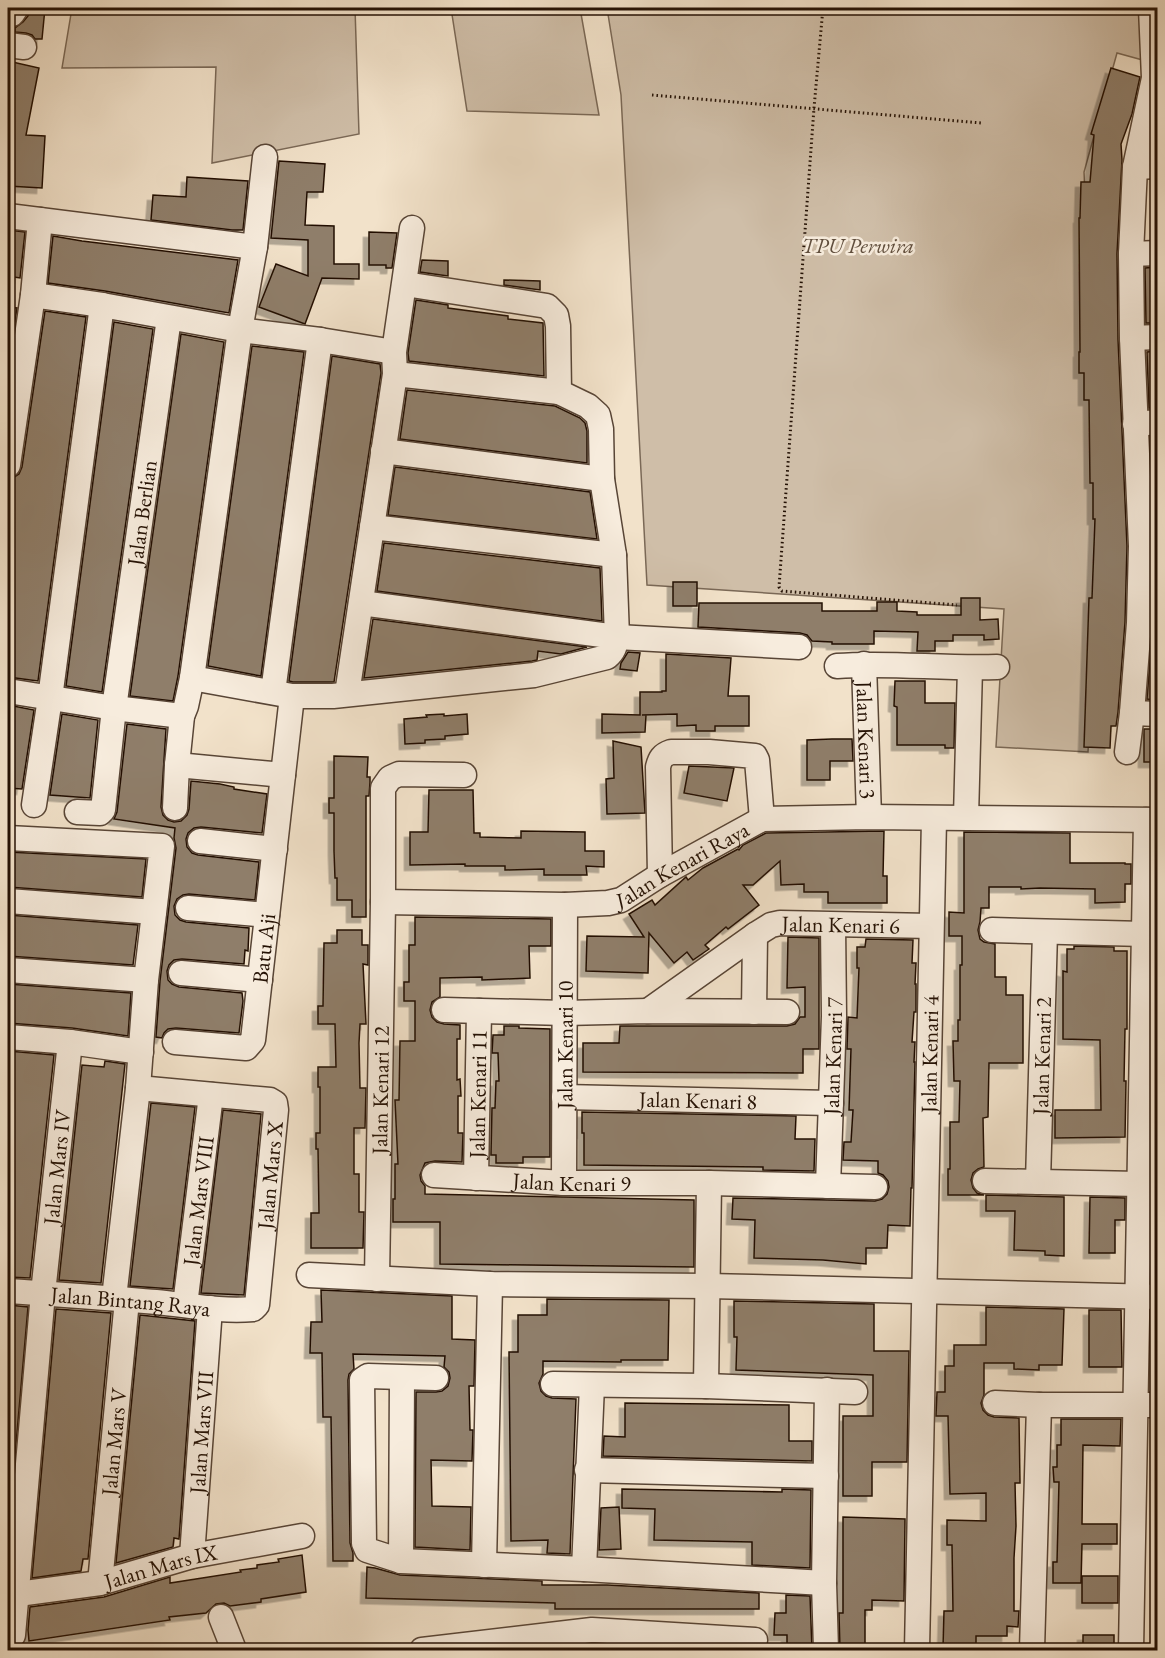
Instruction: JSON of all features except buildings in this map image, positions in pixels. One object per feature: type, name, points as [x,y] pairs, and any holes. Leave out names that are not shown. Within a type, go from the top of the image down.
[{"type":"street","points":[[8,15],[12,14],[16,8]]},
{"type":"street","points":[[1127,752],[1148,624],[1147,423],[1132,338],[1131,254],[1147,167],[1156,78],[1151,8]]},
{"type":"street","points":[[175,808],[182,717],[192,678],[240,330],[255,247],[265,157]]},
{"type":"street","points":[[8,216],[255,247]]},
{"type":"street","points":[[8,465],[33,295],[40,220]]},
{"type":"street","points":[[347,694],[383,451],[412,228]]},
{"type":"street","points":[[1131,254],[1158,253]]},
{"type":"street","points":[[405,284],[547,306],[556,315],[558,326],[559,392]]},
{"type":"street","points":[[33,295],[240,330],[320,340],[394,363],[559,392],[588,406],[598,415],[601,429],[602,479],[615,555],[617,637],[615,647],[607,657],[534,675],[333,696],[282,694],[192,678]]},
{"type":"street","points":[[34,805],[102,305]]},
{"type":"street","name":"Jalan Berlian","points":[[77,812],[100,813],[103,810],[114,708],[169,318]]},
{"type":"street","points":[[1132,338],[1158,337]]},
{"type":"street","name":"Batu Aji","points":[[175,1042],[246,1048],[253,1040],[283,775],[282,694],[320,340]]},
{"type":"street","points":[[383,451],[602,479]]},
{"type":"street","points":[[372,527],[615,555]]},
{"type":"street","points":[[361,603],[617,637],[799,647]]},
{"type":"street","name":"Jalan Kenari 3","points":[[837,666],[864,664],[997,667]]},
{"type":"street","name":"Jalan Kenari 3","points":[[864,664],[869,817]]},
{"type":"street","points":[[966,817],[970,668]]},
{"type":"street","points":[[8,691],[182,717]]},
{"type":"street","points":[[1132,713],[1158,714]]},
{"type":"street","points":[[660,875],[658,767],[662,757],[666,754],[670,752],[709,752],[754,756],[757,760],[762,819]]},
{"type":"street","points":[[177,765],[283,775]]},
{"type":"street","name":"Jalan Kenari 12","points":[[377,1279],[383,788],[390,778],[399,774],[464,775]]},
{"type":"street","name":"Jalan Kenari Raya","points":[[383,902],[565,905],[609,903],[621,900],[660,875],[762,819],[966,817],[1152,820]]},
{"type":"street","name":"Jalan Kenari 4","points":[[917,1650],[934,819]]},
{"type":"street","points":[[1131,1650],[1147,1405],[1147,1297],[1139,1184],[1144,934],[1152,820]]},
{"type":"street","name":"Jalan Mars V","points":[[8,837],[162,846],[146,980],[100,1583]]},
{"type":"street","points":[[200,841],[275,849]]},
{"type":"street","points":[[8,901],[153,912]]},
{"type":"street","name":"Jalan Kenari 10","points":[[564,1183],[565,905]]},
{"type":"street","points":[[188,908],[267,915]]},
{"type":"street","name":"Jalan Kenari 6","points":[[648,1011],[771,925],[780,923],[931,926]]},
{"type":"street","name":"Jalan Kenari 7","points":[[828,1186],[834,1016],[833,925]]},
{"type":"street","points":[[992,930],[1144,934]]},
{"type":"street","name":"Jalan Kenari 2","points":[[1038,1182],[1045,932]]},
{"type":"street","name":"Jalan Kenari 6","points":[[754,935],[754,1012]]},
{"type":"street","points":[[8,970],[146,980]]},
{"type":"street","points":[[181,974],[260,980]]},
{"type":"street","name":"Jalan Kenari 11","points":[[444,1010],[565,1013]]},
{"type":"street","name":"Jalan Kenari 11","points":[[476,1178],[479,1011]]},
{"type":"street","points":[[565,1013],[787,1012]]},
{"type":"street","points":[[8,1037],[70,1042],[141,1052]]},
{"type":"street","name":"Jalan Mars IV","points":[[13,1635],[44,1293],[70,1042]]},
{"type":"street","name":"Jalan Mars X","points":[[138,1088],[270,1100],[275,1103],[257,1305],[253,1309]]},
{"type":"street","name":"Jalan Mars VIII","points":[[185,1305],[211,1095]]},
{"type":"street","name":"Jalan Kenari 8","points":[[564,1097],[831,1103]]},
{"type":"street","name":"Jalan Kenari 9","points":[[434,1175],[564,1183],[709,1183],[875,1187]]},
{"type":"street","points":[[986,1181],[1139,1184]]},
{"type":"street","points":[[706,1386],[709,1183]]},
{"type":"street","points":[[309,1275],[490,1284],[925,1290],[1147,1297]]},
{"type":"street","points":[[484,1565],[490,1284]]},
{"type":"street","name":"Jalan Bintang Raya","points":[[8,1291],[210,1308],[253,1309]]},
{"type":"street","name":"Jalan Mars VII","points":[[192,1556],[210,1308]]},
{"type":"street","points":[[436,1378],[368,1376],[362,1380],[364,1547],[367,1550],[401,1561],[824,1583]]},
{"type":"street","points":[[401,1561],[402,1378]]},
{"type":"street","points":[[553,1384],[706,1386],[855,1392]]},
{"type":"street","points":[[584,1569],[592,1385]]},
{"type":"street","points":[[826,1650],[824,1583],[827,1390]]},
{"type":"street","points":[[995,1403],[1147,1405]]},
{"type":"street","points":[[1032,1650],[1039,1405]]},
{"type":"street","points":[[587,1470],[826,1476]]},
{"type":"street","name":"Jalan Mars IX","points":[[18,1594],[100,1583],[192,1556],[302,1536]]},
{"type":"street","points":[[221,1617],[234,1650]]},
{"type":"street","points":[[422,1650],[592,1630],[755,1640]]},
{"type":"path","points":[[823,8],[780,590],[957,604]]},
{"type":"path","points":[[652,94],[981,123]]},
{"type":"green space","points":[[72,8],[355,8],[359,134],[212,163],[216,67],[62,68]]},
{"type":"green space","points":[[451,8],[580,8],[599,115],[467,111]]},
{"type":"green space","name":"TPU Perwira","points":[[607,8],[1156,8],[1157,64],[1117,53],[1084,172],[1096,469],[1095,621],[1088,752],[996,747],[1004,609],[647,585],[621,95]]}]
